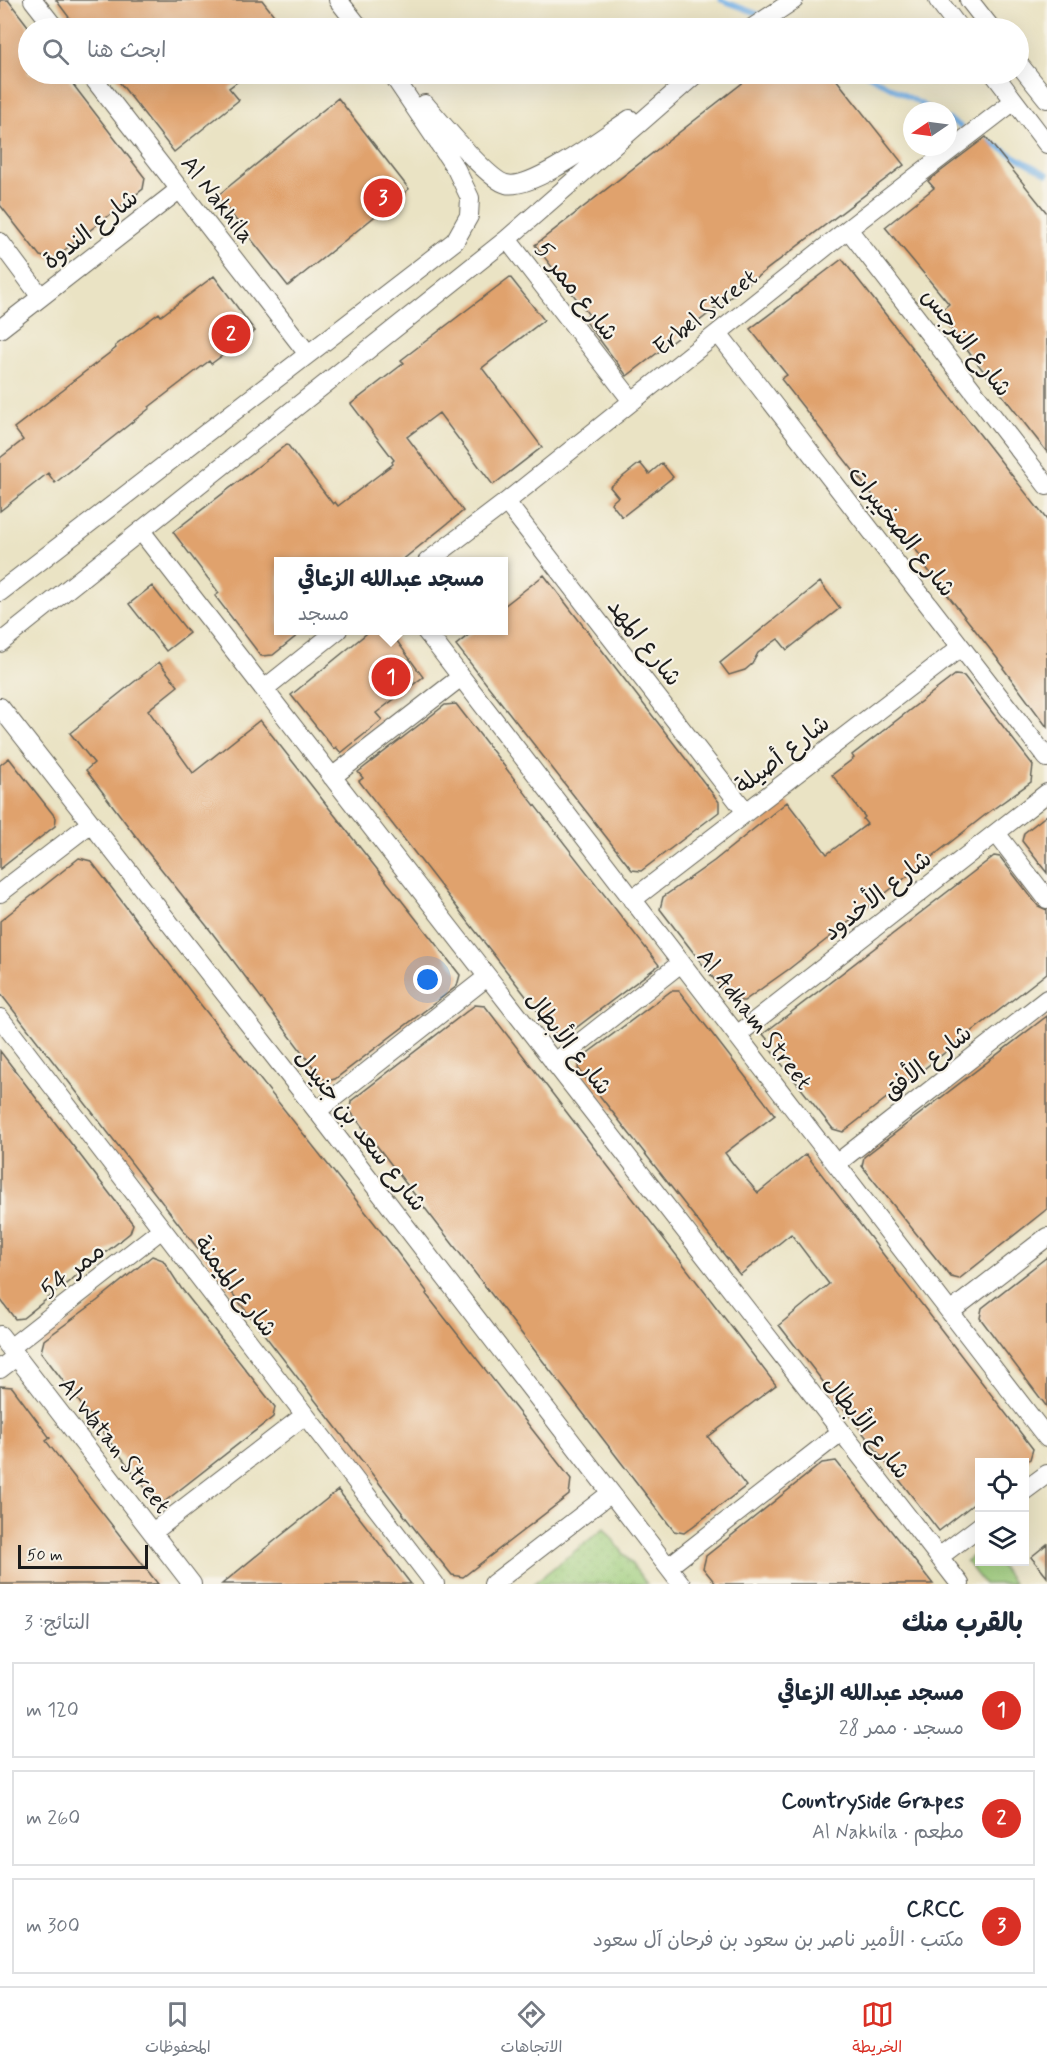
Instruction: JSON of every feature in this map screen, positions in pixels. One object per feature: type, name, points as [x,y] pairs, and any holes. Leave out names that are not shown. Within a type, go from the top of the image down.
[{"type":"street","points":[[33,0],[47,18]]},
{"type":"street","points":[[338,0],[352,18]]},
{"type":"street","points":[[762,18],[782,0]]},
{"type":"street","points":[[766,18],[794,0]]},
{"type":"street","points":[[938,0],[952,18]]},
{"type":"street","points":[[969,0],[983,18]]},
{"type":"street","points":[[1029,77],[1047,99]]},
{"type":"street","name":"Al Nakhila","points":[[98,84],[309,354]]},
{"type":"street","points":[[0,592],[455,241],[469,216],[470,198],[456,169],[399,84]]},
{"type":"street","points":[[407,84],[491,175],[506,184],[525,184],[545,174],[683,84]]},
{"type":"street","points":[[1001,84],[1047,144]]},
{"type":"street","points":[[0,643],[507,239],[680,86]]},
{"type":"street","name":"Erbel Street","points":[[433,557],[506,502],[848,229],[1014,101]]},
{"type":"street","name":"شارع الندوة","points":[[0,329],[180,189]]},
{"type":"street","name":"شارع النرجس","points":[[848,229],[1047,486]]},
{"type":"street","name":"شارع ممر 5","points":[[507,239],[632,401]]},
{"type":"street","points":[[0,242],[41,297]]},
{"type":"street","name":"شارع الصخيبرات","points":[[718,333],[1047,758]]},
{"type":"street","name":"شارع المهد","points":[[506,502],[746,812]]},
{"type":"street","name":"شارع الأبطال","points":[[141,531],[960,1584]]},
{"type":"street","points":[[264,689],[332,635]]},
{"type":"street","name":"Al Adham Street","points":[[429,635],[1047,1438]]},
{"type":"street","name":"شارع أصيلة","points":[[632,900],[961,647]]},
{"type":"street","points":[[332,777],[461,677]]},
{"type":"street","name":"شارع سعد بن جنيدل","points":[[0,707],[317,1112],[681,1584]]},
{"type":"street","name":"شارع الأخدود","points":[[737,1035],[1047,793]]},
{"type":"street","points":[[0,893],[91,823]]},
{"type":"street","points":[[996,833],[1047,898]]},
{"type":"street","points":[[554,1063],[681,963]]},
{"type":"street","points":[[317,1112],[488,977]]},
{"type":"street","name":"شارع الأفق","points":[[836,1164],[1047,999]]},
{"type":"street","name":"شارع الميمنة","points":[[0,1018],[435,1584]]},
{"type":"street","name":"ممر 54","points":[[0,1369],[9,1346],[162,1229]]},
{"type":"street","points":[[950,1312],[1047,1237]]},
{"type":"street","name":"Al Watan Street","points":[[9,1346],[192,1584]]},
{"type":"street","points":[[153,1532],[305,1415]]},
{"type":"street","points":[[668,1567],[841,1432]]},
{"type":"street","points":[[1029,1487],[1047,1474]]},
{"type":"street","points":[[493,1584],[611,1493]]},
{"type":"street","points":[[939,1557],[975,1530]]},
{"type":"green space","points":[[604,1528],[647,1584],[533,1584]]},
{"type":"green space","points":[[975,1554],[975,1566],[1000,1566],[1014,1584],[984,1584],[966,1561]]},
{"type":"building","points":[[0,0],[8,0],[22,18],[18,18],[18,84],[73,84],[145,178],[143,189],[53,259],[40,256],[0,205]]},
{"type":"building","points":[[56,0],[262,0],[276,18],[70,18]]},
{"type":"building","points":[[121,84],[234,84],[229,88],[239,100],[174,152]]},
{"type":"building","points":[[741,84],[840,84],[904,165],[627,376],[584,319],[589,315],[535,245]]},
{"type":"building","points":[[338,98],[409,189],[288,286],[217,196]]},
{"type":"building","points":[[986,137],[1047,213],[1047,452],[938,313],[949,304],[885,227],[934,188],[928,181]]},
{"type":"building","points":[[842,259],[1047,520],[1047,727],[1004,667],[921,561],[923,559],[781,379],[787,375],[750,329]]},
{"type":"building","points":[[214,276],[255,331],[211,364],[209,361],[55,483],[48,473],[0,511],[0,458],[23,440],[14,428],[116,348],[115,346],[159,313],[161,316]]},
{"type":"building","points":[[510,277],[544,320],[482,368],[542,447],[493,485],[439,413],[407,437],[463,511],[406,557],[274,557],[274,635],[298,635],[273,655],[261,656],[215,596],[219,593],[173,532],[287,444],[333,504],[335,502],[338,506],[393,464],[394,460],[351,404],[404,363],[401,360]]},
{"type":"building","points":[[640,463],[649,474],[662,463],[673,477],[622,517],[611,503],[618,497],[610,487]]},
{"type":"building","points":[[544,575],[719,802],[719,812],[641,871],[632,870],[456,645],[469,635],[508,635],[508,603]]},
{"type":"building","points":[[820,582],[840,608],[787,650],[778,639],[758,653],[752,664],[745,670],[729,675],[720,663]]},
{"type":"building","points":[[152,586],[189,633],[166,651],[129,604]]},
{"type":"building","points":[[365,635],[393,635],[423,677],[376,713],[382,720],[341,753],[336,747],[334,749],[291,695]]},
{"type":"building","points":[[159,662],[178,686],[148,710],[193,773],[260,720],[460,975],[457,986],[335,1079],[327,1081],[320,1076],[210,930],[146,850],[86,770],[94,763],[70,733]]},
{"type":"building","points":[[955,675],[964,676],[1033,765],[1031,782],[989,812],[789,969],[744,1001],[730,1000],[660,909],[663,897],[714,861],[787,802],[827,854],[867,824],[863,819],[865,817],[832,775],[854,758],[852,755]]},
{"type":"building","points":[[456,704],[659,965],[564,1037],[556,1035],[359,781],[363,778],[358,772],[445,705]]},
{"type":"building","points":[[9,758],[56,818],[55,826],[0,869],[0,765]]},
{"type":"building","points":[[1047,815],[1047,873],[1022,841],[1024,833]]},
{"type":"building","points":[[994,856],[1000,857],[1038,906],[1047,910],[1047,973],[843,1132],[833,1129],[766,1044],[768,1040],[763,1034]]},
{"type":"building","points":[[79,858],[91,861],[201,1005],[391,1244],[428,1293],[426,1294],[571,1479],[569,1495],[463,1577],[452,1575],[417,1532],[0,993],[0,921]]},
{"type":"building","points":[[671,991],[679,991],[775,1115],[725,1153],[734,1165],[758,1193],[806,1154],[1033,1449],[1030,1459],[975,1458],[975,1503],[939,1531],[779,1325],[829,1284],[791,1234],[740,1275],[578,1068],[581,1058]]},
{"type":"building","points":[[475,1005],[485,1006],[776,1385],[708,1437],[746,1486],[684,1533],[674,1531],[350,1111],[351,1101]]},
{"type":"building","points":[[1047,1016],[1047,1209],[959,1279],[951,1277],[862,1166],[864,1157]]},
{"type":"building","points":[[0,1051],[133,1224],[130,1233],[23,1318],[15,1319],[0,1299]]},
{"type":"building","points":[[152,1256],[163,1260],[181,1288],[275,1407],[273,1417],[159,1506],[41,1352],[44,1340]]},
{"type":"building","points":[[1047,1257],[1047,1407],[980,1318],[982,1308]]},
{"type":"building","points":[[0,1386],[12,1387],[50,1438],[46,1441],[158,1584],[0,1584]]},
{"type":"building","points":[[836,1461],[933,1584],[716,1584],[703,1568],[706,1556],[822,1463]]},
{"type":"building","points":[[338,1490],[411,1584],[222,1584],[278,1538]]},
{"type":"building","points":[[1047,1544],[1047,1577],[1031,1557]]},
{"type":"waterway","points":[[721,0],[761,15]]},
{"type":"waterway","points":[[884,84],[917,102]]},
{"type":"waterway","points":[[986,140],[1047,174]]},
{"type":"place","name":"CRCC","points":[[383,198]]},
{"type":"place","name":"Countryside Grapes","points":[[231,334]]},
{"type":"place","name":"مسجد عبدالله الزعاقي","points":[[391,677]]}]
